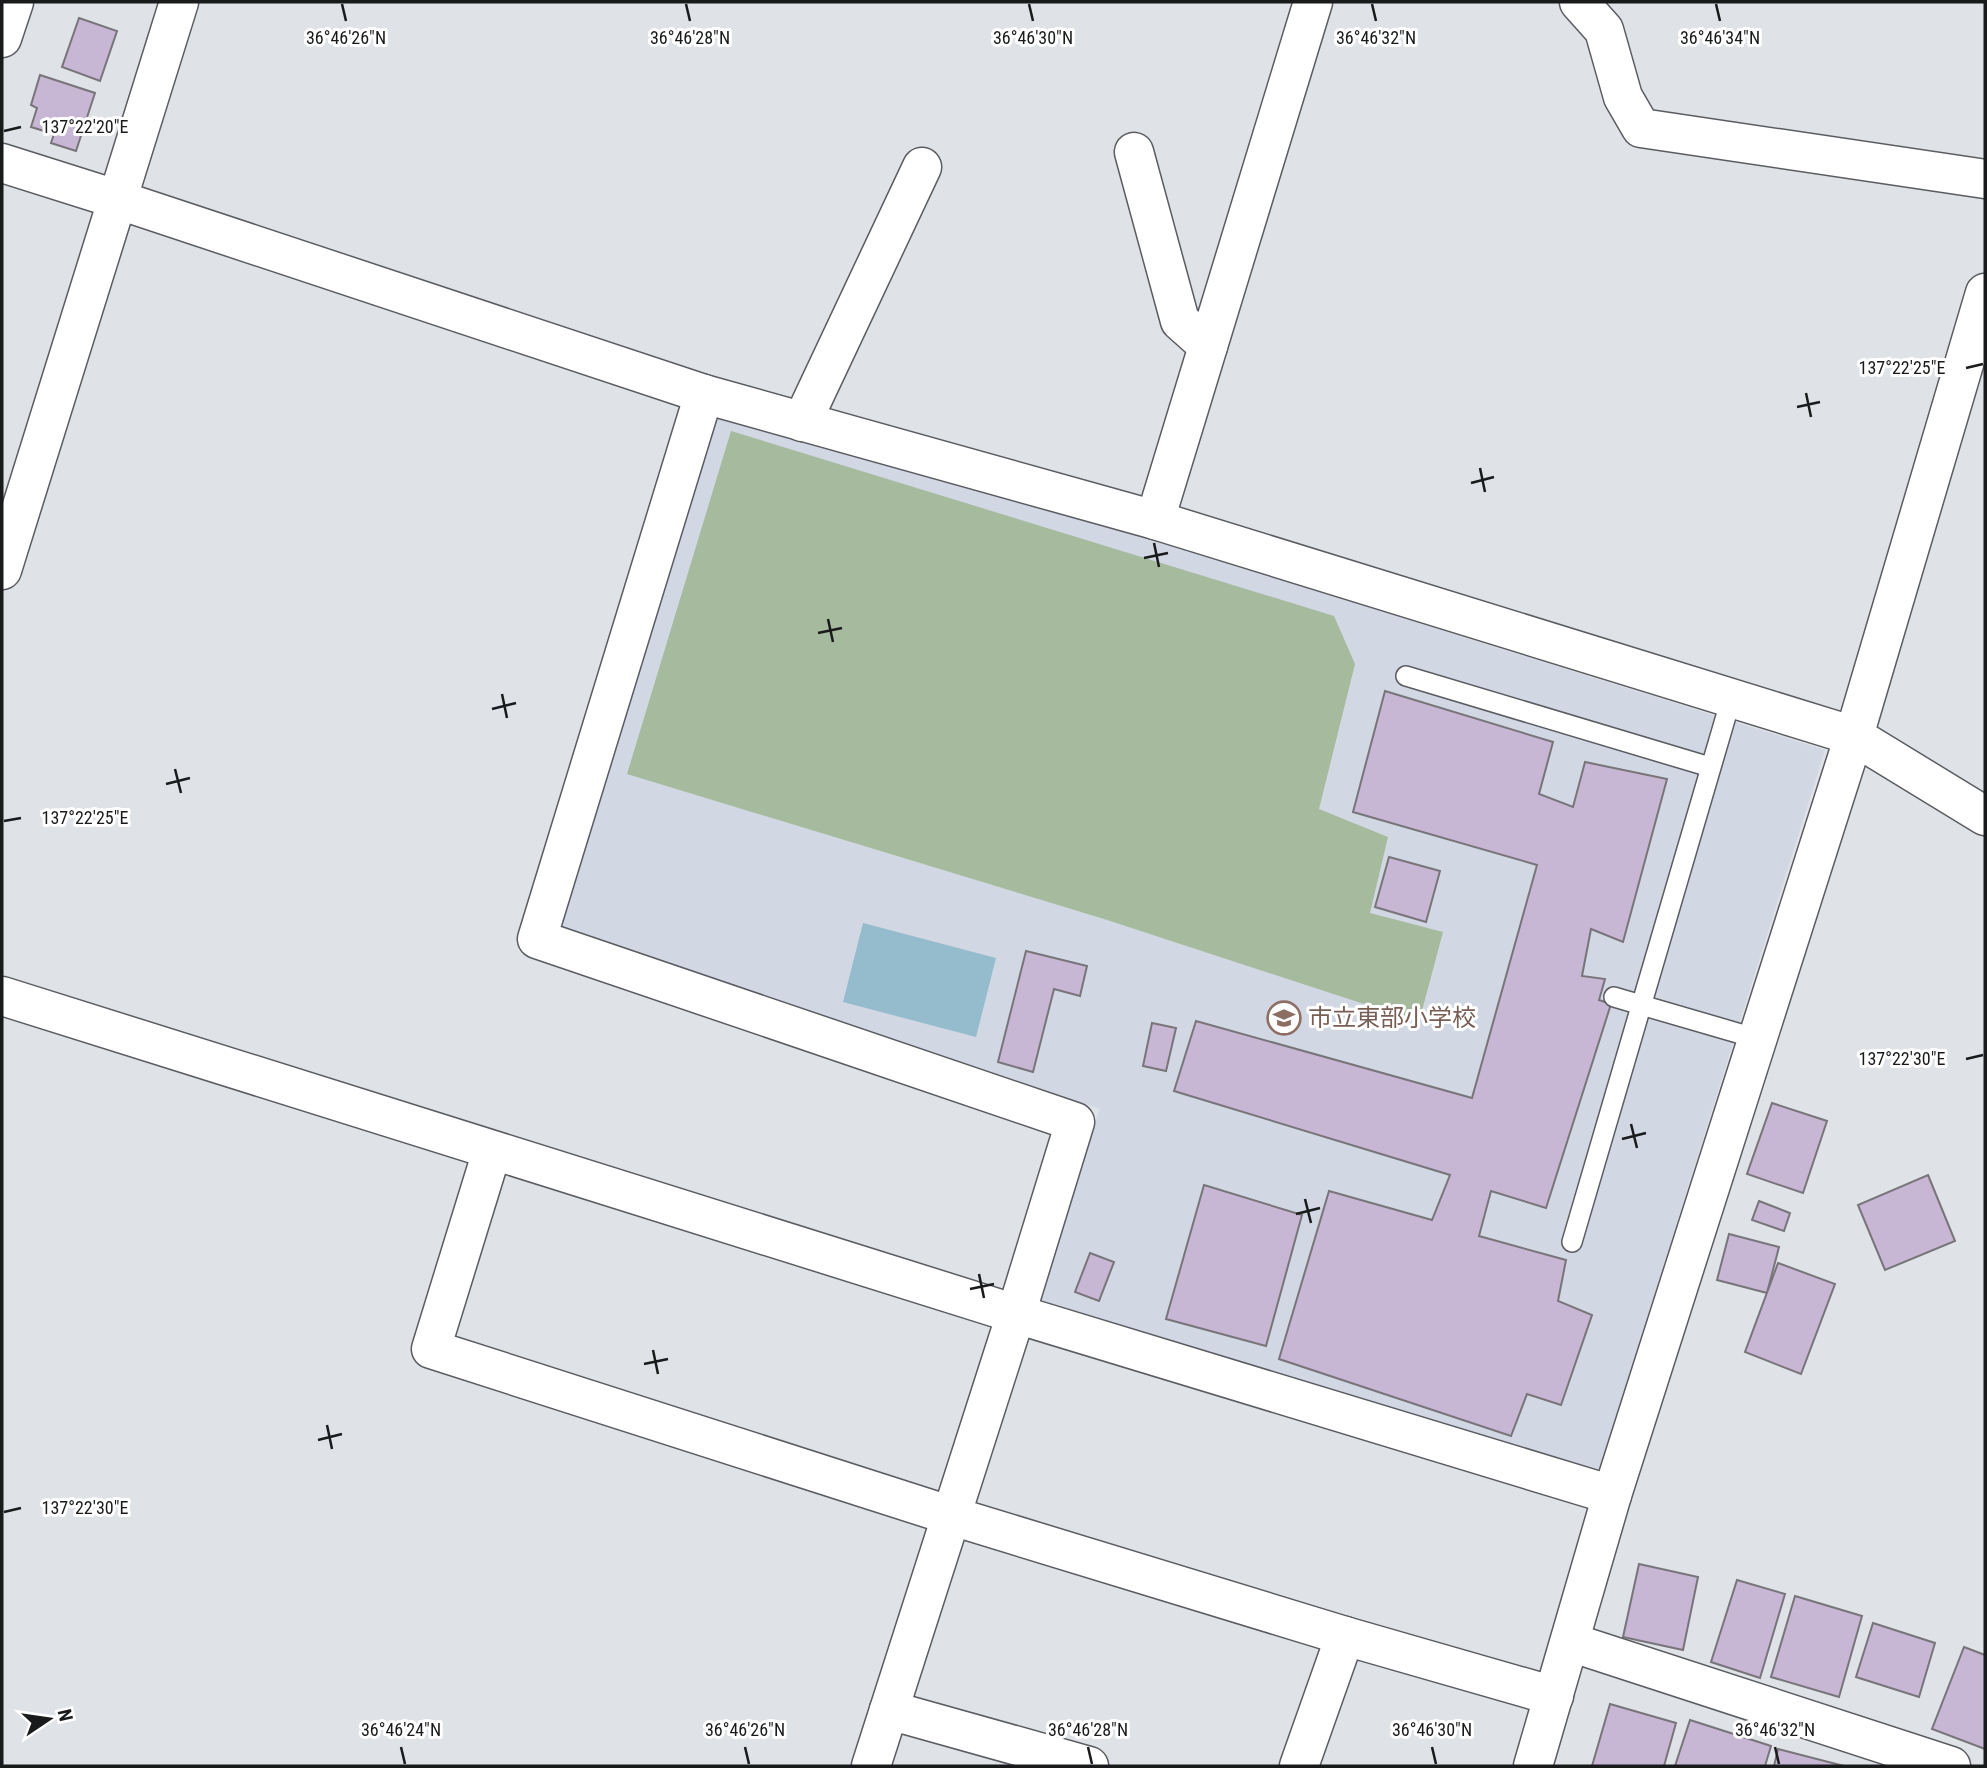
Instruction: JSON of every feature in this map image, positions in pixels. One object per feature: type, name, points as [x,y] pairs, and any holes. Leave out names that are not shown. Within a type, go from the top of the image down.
[{"type":"street","points":[[2,570],[179,2]]},
{"type":"street","points":[[1155,520],[1313,2]]},
{"type":"street","points":[[1580,2],[1604,30],[1623,97],[1641,128],[1985,179]]},
{"type":"street","points":[[1134,152],[1180,321],[1208,346]]},
{"type":"street","points":[[2,163],[704,394],[1155,520],[1854,736],[1985,817]]},
{"type":"street","points":[[802,422],[922,167]]},
{"type":"street","points":[[1533,1766],[1612,1495],[1854,736],[1985,293]]},
{"type":"street","points":[[704,394],[537,939],[1075,1122],[871,1766]]},
{"type":"street","points":[[2,996],[1016,1314],[1612,1495]]},
{"type":"street","points":[[492,1151],[431,1349],[951,1516],[1345,1636],[1554,1696]]},
{"type":"street","points":[[1299,1766],[1345,1636]]},
{"type":"street","points":[[1570,1642],[1951,1766]]},
{"type":"street","points":[[889,1710],[1089,1766]]},
{"type":"lane","points":[[1406,676],[1710,768]]},
{"type":"lane","points":[[1572,1242],[1731,699]]},
{"type":"lane","points":[[1614,997],[1758,1039]]},
{"type":"shaded area","name":"市立東部小学校","points":[[717,404],[1825,750],[1596,1480],[1032,1306],[1100,1109],[555,926]]},
{"type":"green space","points":[[731,431],[1334,616],[1355,664],[1319,809],[1388,837],[1370,913],[1443,932],[1419,1022],[1104,919],[627,774]]},
{"type":"water","points":[[863,923],[996,958],[976,1037],[843,1002]]},
{"type":"building","points":[[79,18],[117,31],[100,81],[62,67]]},
{"type":"building","points":[[40,75],[95,93],[76,151],[51,143],[54,134],[31,127],[37,108],[31,105]]},
{"type":"building","points":[[1385,691],[1553,742],[1539,794],[1573,807],[1585,762],[1667,779],[1623,942],[1591,929],[1582,976],[1605,979],[1599,1000],[1611,1004],[1546,1208],[1491,1191],[1479,1236],[1566,1260],[1558,1301],[1592,1315],[1561,1405],[1527,1394],[1511,1436],[1279,1359],[1329,1191],[1432,1220],[1450,1175],[1174,1091],[1196,1021],[1472,1098],[1537,865],[1353,812]]},
{"type":"building","points":[[1389,857],[1440,871],[1426,922],[1375,907]]},
{"type":"building","points":[[1026,951],[1087,966],[1080,996],[1054,989],[1033,1072],[998,1062]]},
{"type":"building","points":[[1152,1023],[1176,1028],[1166,1071],[1143,1066]]},
{"type":"building","points":[[1772,1103],[1827,1121],[1803,1193],[1747,1174]]},
{"type":"building","points":[[1928,1175],[1955,1241],[1885,1270],[1858,1205]]},
{"type":"building","points":[[1204,1185],[1302,1215],[1266,1346],[1166,1319]]},
{"type":"building","points":[[1759,1201],[1790,1213],[1784,1231],[1752,1220]]},
{"type":"building","points":[[1729,1234],[1779,1247],[1767,1293],[1717,1280]]},
{"type":"building","points":[[1090,1253],[1114,1262],[1099,1301],[1075,1292]]},
{"type":"building","points":[[1778,1263],[1835,1284],[1801,1374],[1745,1352]]},
{"type":"building","points":[[1639,1564],[1698,1577],[1683,1650],[1623,1637]]},
{"type":"building","points":[[1737,1580],[1785,1594],[1760,1678],[1711,1662]]},
{"type":"building","points":[[1795,1596],[1862,1616],[1839,1697],[1771,1677]]},
{"type":"building","points":[[1873,1623],[1935,1643],[1919,1697],[1856,1677]]},
{"type":"building","points":[[1964,1647],[1985,1655],[1985,1749],[1932,1729]]},
{"type":"building","points":[[1610,1704],[1676,1723],[1664,1766],[1592,1766]]},
{"type":"building","points":[[1690,1720],[1771,1746],[1765,1766],[1675,1766]]},
{"type":"building","points":[[1778,1749],[1844,1766],[1774,1766]]},
{"type":"place","name":"市立東部小学校","points":[[1284,1018]]}]
